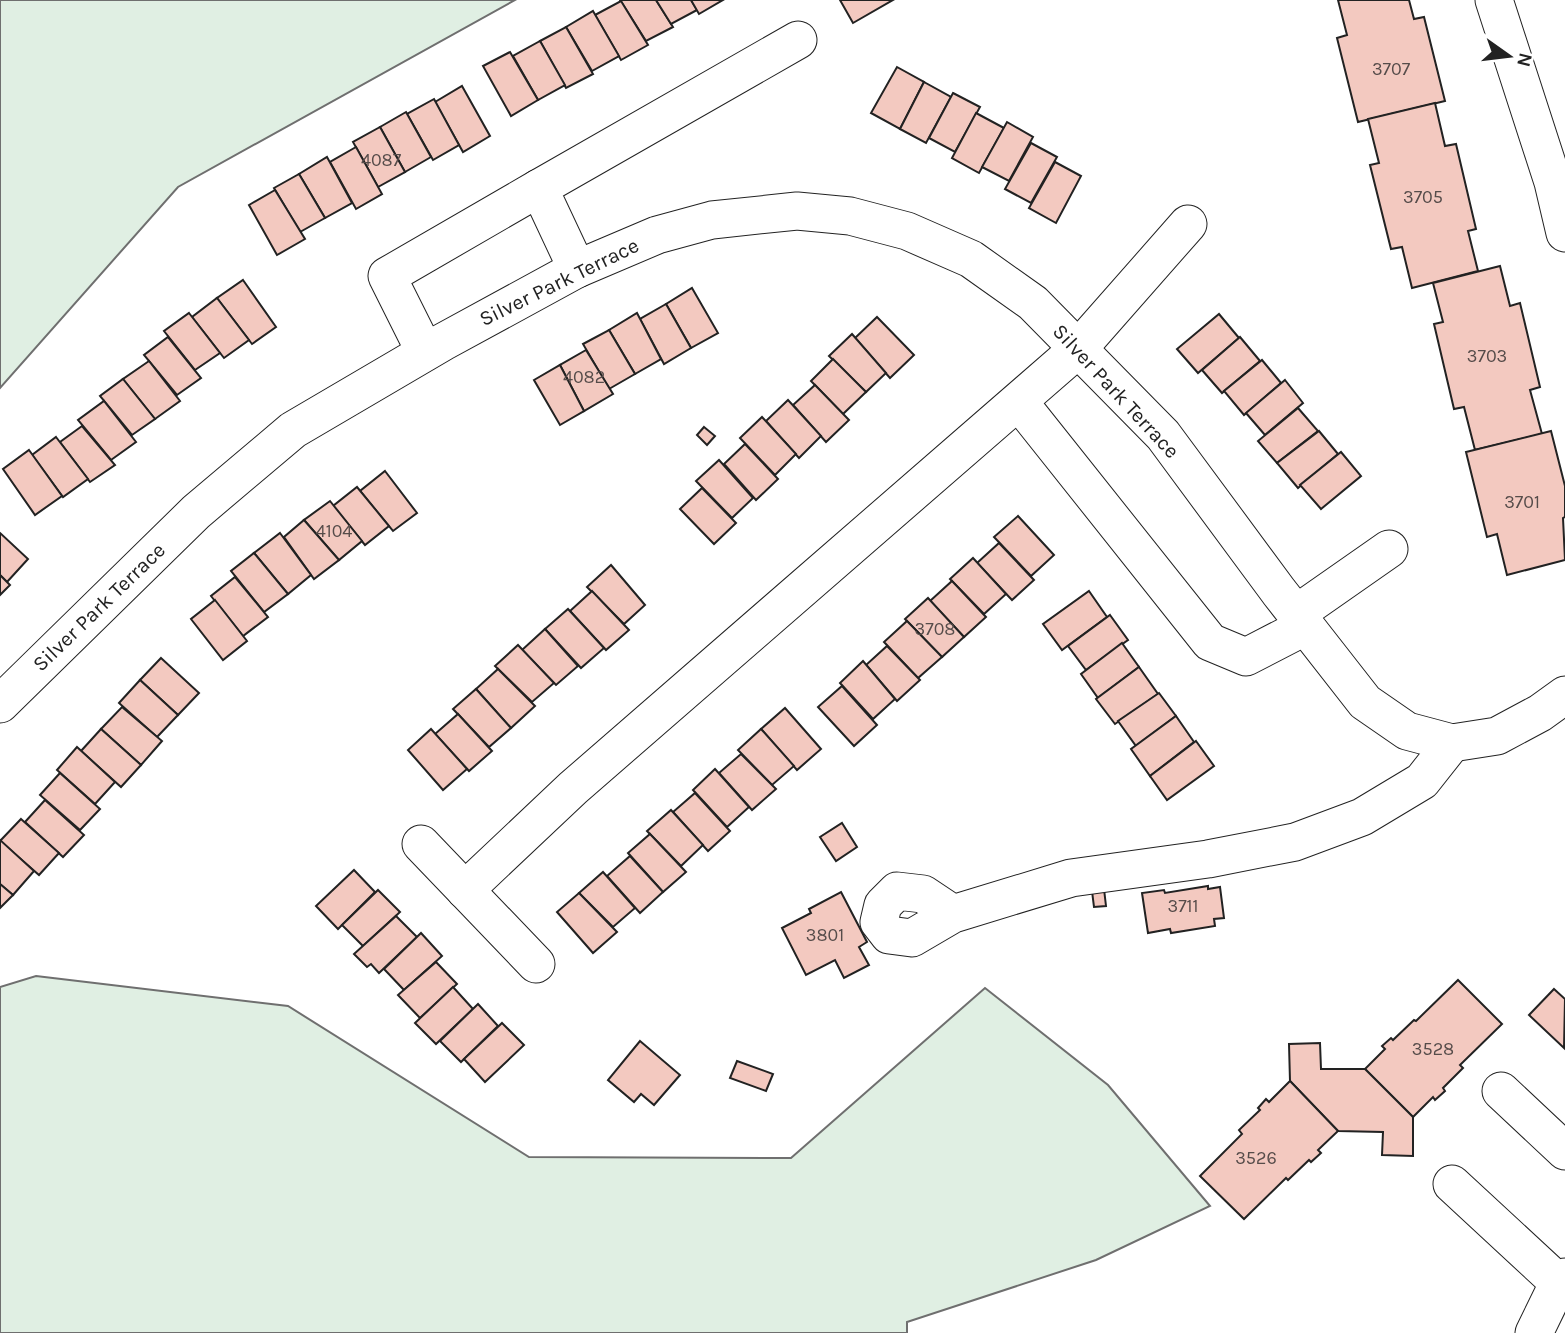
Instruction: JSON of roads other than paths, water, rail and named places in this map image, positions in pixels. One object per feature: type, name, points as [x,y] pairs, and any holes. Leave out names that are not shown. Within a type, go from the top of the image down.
[{"type":"street","points":[[1494,0],[1553,182],[1565,233]]},
{"type":"street","points":[[425,352],[387,276],[797,40]]},
{"type":"street","points":[[539,188],[576,269]]},
{"type":"street","name":"Silver Park Terrace","points":[[0,704],[197,512],[293,430],[425,352],[576,269],[657,235],[712,220],[797,211],[850,216],[907,231],[971,259],[1033,303],[1163,435],[1365,702],[1407,732],[1452,743],[1497,736],[1540,713],[1565,695]]},
{"type":"street","points":[[466,890],[573,788],[1078,349],[1188,224]]},
{"type":"street","points":[[1019,402],[1210,642],[1246,657],[1301,620],[1389,549]]},
{"type":"street","points":[[953,914],[1071,877],[1208,859],[1295,842],[1362,817],[1422,780],[1452,743]]},
{"type":"street","points":[[421,844],[536,964]]},
{"type":"street","points":[[1501,1091],[1565,1150]]},
{"type":"street","points":[[1452,1184],[1563,1280],[1534,1333]]}]
